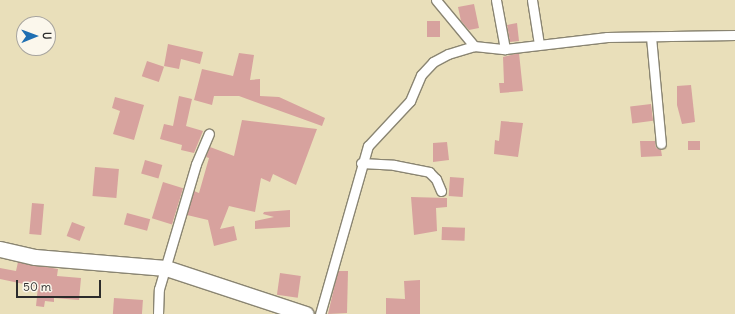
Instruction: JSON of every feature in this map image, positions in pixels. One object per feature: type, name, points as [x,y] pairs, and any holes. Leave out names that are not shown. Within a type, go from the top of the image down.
[{"type":"highway","points":[[0,249],[36,257],[166,268],[306,314]]},
{"type":"street","points":[[436,0],[474,46]]},
{"type":"street","points":[[496,0],[505,49]]},
{"type":"street","points":[[532,0],[539,44]]},
{"type":"street","points":[[320,314],[361,163],[368,146],[410,101],[421,75],[433,62],[448,54],[474,46],[505,49],[539,44],[607,38],[735,35]]},
{"type":"street","points":[[651,37],[661,144]]},
{"type":"street","points":[[158,314],[159,289],[196,164],[209,134]]},
{"type":"street","points":[[361,163],[400,166],[429,172],[436,179],[441,192]]},
{"type":"building","points":[[474,4],[479,28],[469,30],[461,21],[458,7]]},
{"type":"building","points":[[427,21],[440,21],[440,37],[427,37]]},
{"type":"building","points":[[517,23],[519,41],[510,42],[507,25]]},
{"type":"building","points":[[168,44],[203,52],[200,64],[181,59],[179,69],[164,66]]},
{"type":"building","points":[[239,53],[254,55],[250,80],[260,79],[260,96],[279,97],[325,118],[322,126],[239,96],[214,96],[212,105],[194,100],[202,69],[233,76]]},
{"type":"building","points":[[519,53],[523,91],[500,93],[499,83],[504,83],[503,57]]},
{"type":"building","points":[[147,61],[164,67],[159,82],[142,76]]},
{"type":"building","points":[[691,85],[695,122],[682,124],[677,105],[677,86]]},
{"type":"building","points":[[179,96],[192,99],[186,126],[203,131],[194,153],[181,150],[182,145],[160,139],[164,124],[173,126]]},
{"type":"building","points":[[115,97],[144,105],[134,140],[113,134],[120,111],[112,108]]},
{"type":"building","points":[[651,104],[653,121],[632,123],[630,107]]},
{"type":"building","points":[[242,120],[317,129],[296,185],[273,174],[270,182],[261,178],[255,212],[229,206],[220,229],[234,226],[237,240],[214,246],[208,220],[187,215],[194,191],[199,193],[209,158],[206,157],[210,147],[234,156]]},
{"type":"building","points":[[501,121],[523,123],[518,157],[494,154],[495,140],[499,141]]},
{"type":"building","points":[[640,141],[655,141],[656,148],[661,150],[662,156],[641,157]]},
{"type":"building","points":[[688,141],[700,141],[700,150],[688,150]]},
{"type":"building","points":[[447,142],[449,160],[433,162],[433,143]]},
{"type":"building","points":[[145,160],[162,165],[158,178],[141,173]]},
{"type":"building","points":[[95,167],[119,169],[116,198],[92,196]]},
{"type":"building","points":[[450,177],[464,178],[463,197],[449,196]]},
{"type":"building","points":[[163,182],[183,188],[172,224],[152,218]]},
{"type":"building","points":[[411,197],[447,198],[447,207],[436,208],[437,231],[414,235]]},
{"type":"building","points":[[32,203],[44,204],[41,235],[29,234]]},
{"type":"building","points":[[290,210],[290,227],[255,229],[255,221],[274,217],[263,214],[264,212]]},
{"type":"building","points":[[127,213],[150,219],[147,231],[124,225]]},
{"type":"building","points":[[72,222],[85,227],[80,241],[67,236]]},
{"type":"building","points":[[442,227],[465,228],[465,241],[442,240]]},
{"type":"building","points":[[18,262],[58,269],[57,276],[81,278],[79,300],[54,298],[54,302],[45,301],[44,307],[36,306],[38,287],[0,279],[0,268],[16,271]]},
{"type":"building","points":[[338,271],[348,271],[347,313],[328,314]]},
{"type":"building","points":[[280,273],[301,276],[298,298],[277,295]]},
{"type":"building","points":[[420,280],[420,314],[386,314],[386,298],[405,299],[404,281]]},
{"type":"building","points":[[114,298],[143,300],[142,314],[113,314]]}]
